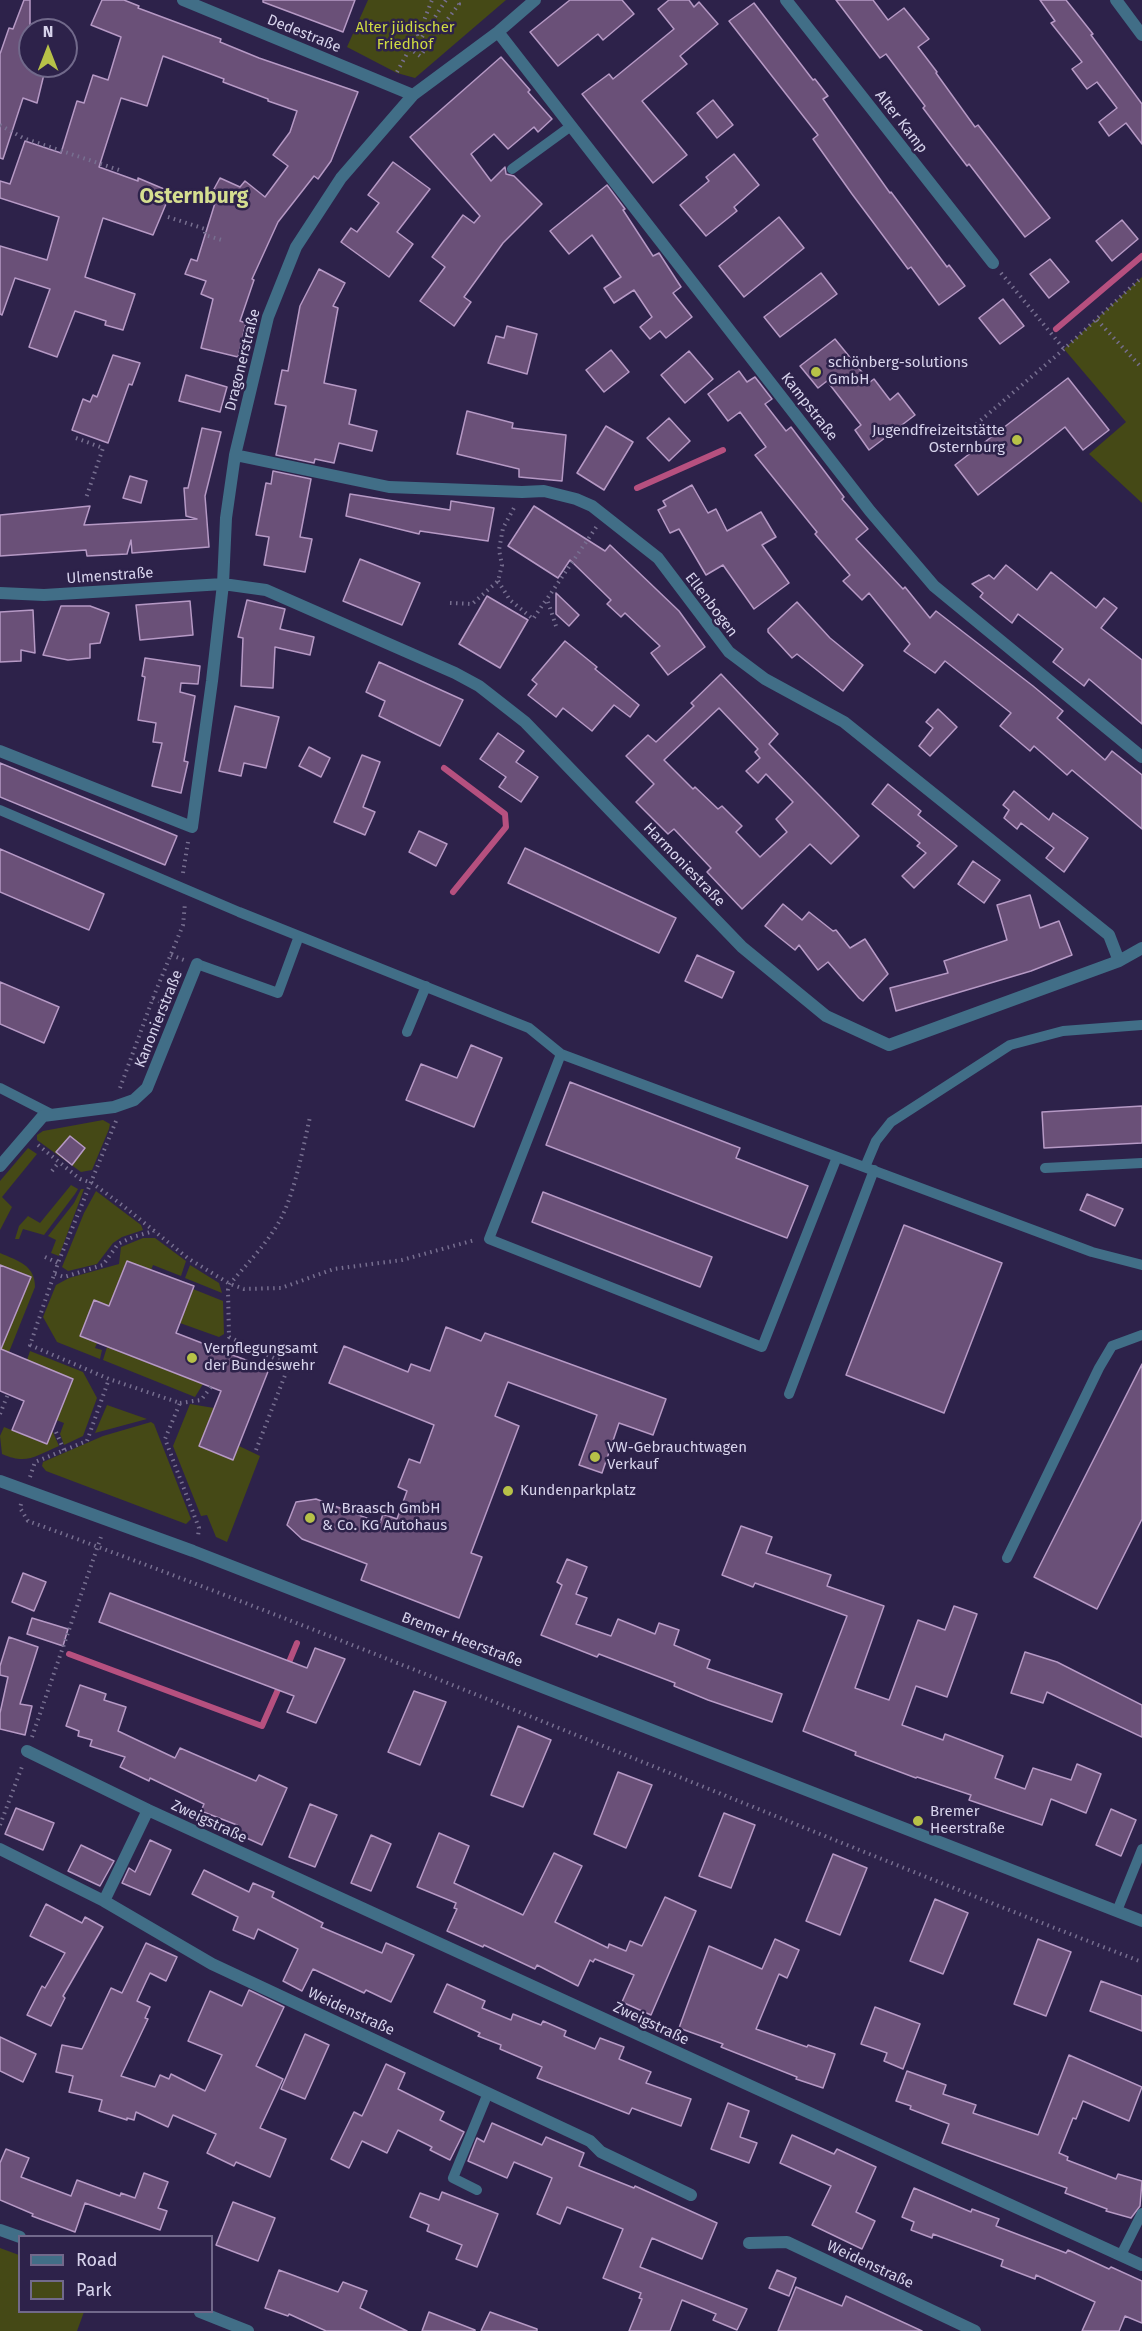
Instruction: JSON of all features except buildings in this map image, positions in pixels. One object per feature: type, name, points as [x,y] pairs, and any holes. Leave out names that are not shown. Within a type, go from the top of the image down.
[{"type":"street","name":"Dedestraße","points":[[183,0],[413,95]]},
{"type":"street","name":"Dragonerstraße","points":[[192,827],[223,584],[226,518],[236,455],[268,316],[296,247],[341,178],[413,95],[498,32],[535,0]]},
{"type":"street","name":"Alter Kamp","points":[[786,0],[993,263]]},
{"type":"street","points":[[1116,0],[1142,35]]},
{"type":"street","name":"Kampstraße","points":[[498,32],[870,511],[934,586],[1142,757]]},
{"type":"street","name":"Ellenbogen","points":[[236,455],[389,487],[544,491],[576,499],[592,506],[658,558],[729,652],[765,680],[844,722],[1109,934],[1119,961]]},
{"type":"street","name":"Ulmenstraße","points":[[0,593],[44,595],[223,584]]},
{"type":"street","name":"Harmoniestraße","points":[[223,584],[266,590],[424,658],[479,686],[525,722],[742,947],[826,1016],[889,1045],[1119,961],[1142,948]]},
{"type":"street","points":[[0,750],[192,827]]},
{"type":"street","name":"Kanonierstraße","points":[[0,1166],[43,1116],[114,1107],[134,1100],[147,1088],[197,964]]},
{"type":"street","name":"Bremer Heerstraße","points":[[0,1481],[193,1551],[1142,1921]]},
{"type":"street","name":"Zweigstraße","points":[[27,1751],[148,1810],[1142,2265]]},
{"type":"street","name":"Zweigstraße","points":[[104,1901],[148,1810]]},
{"type":"street","name":"Weidenstraße","points":[[0,1850],[104,1901],[212,1964],[590,2141],[601,2152],[691,2195]]},
{"type":"street","points":[[0,2230],[18,2236]]},
{"type":"street","name":"Weidenstraße","points":[[749,2243],[787,2242],[975,2331]]},
{"type":"street","points":[[202,2313],[243,2330]]},
{"type":"lane","points":[[512,169],[571,126]]},
{"type":"lane","points":[[0,810],[186,890],[529,1028],[561,1054],[1092,1252],[1142,1265]]},
{"type":"lane","points":[[197,964],[278,993],[298,936]]},
{"type":"lane","points":[[407,1032],[426,986]]},
{"type":"lane","points":[[789,1394],[869,1169],[876,1141],[891,1122],[1010,1046],[1063,1031],[1142,1025]]},
{"type":"lane","points":[[561,1054],[489,1239],[762,1347],[837,1157]]},
{"type":"lane","points":[[0,1088],[53,1114]]},
{"type":"lane","points":[[1045,1168],[1142,1163]]},
{"type":"lane","points":[[1007,1558],[1099,1368],[1112,1346],[1142,1335]]},
{"type":"lane","points":[[1117,1911],[1142,1849]]},
{"type":"lane","points":[[477,2190],[453,2178],[488,2093]]},
{"type":"lane","points":[[1121,2255],[1142,2213]]},
{"type":"path","points":[[397,73],[432,0]]},
{"type":"path","points":[[417,34],[422,37],[446,0]]},
{"type":"path","points":[[410,48],[420,56],[459,4],[456,0]]},
{"type":"path","points":[[0,125],[23,138],[119,170]]},
{"type":"path","points":[[168,217],[205,229],[205,235],[225,242]]},
{"type":"path","points":[[993,263],[1064,349]]},
{"type":"path","points":[[967,432],[1097,320],[1142,277]]},
{"type":"path","points":[[1097,320],[1142,368]]},
{"type":"path","points":[[76,438],[103,448],[86,498]]},
{"type":"path","points":[[450,603],[471,604],[498,581],[502,565],[499,550],[503,528],[522,492]]},
{"type":"path","points":[[498,581],[510,600],[533,619],[604,516]]},
{"type":"path","points":[[547,599],[556,626]]},
{"type":"path","points":[[192,827],[183,867],[182,878],[186,890],[183,925],[153,998],[114,1107],[116,1122],[58,1263],[30,1346],[109,1379],[180,1403],[201,1400],[211,1387]]},
{"type":"path","points":[[256,1450],[289,1365],[229,1337],[227,1300],[230,1284],[266,1240],[285,1210],[296,1178],[310,1117]]},
{"type":"path","points":[[26,1135],[80,1179],[92,1183],[189,1259],[230,1284],[251,1290],[281,1288],[334,1269],[402,1260],[465,1242],[489,1239]]},
{"type":"path","points":[[52,1171],[59,1162]]},
{"type":"path","points":[[55,1274],[64,1277],[103,1265],[118,1244],[133,1236],[154,1232]]},
{"type":"path","points":[[45,1257],[58,1263]]},
{"type":"path","points":[[109,1379],[87,1441],[35,1462],[20,1508],[28,1521],[460,1687],[778,1818],[1142,1962]]},
{"type":"path","points":[[0,1414],[8,1394]]},
{"type":"path","points":[[180,1403],[165,1439],[199,1528],[193,1551]]},
{"type":"path","points":[[56,1432],[64,1450]]},
{"type":"path","points":[[0,1825],[98,1546]]},
{"type":"green space","name":"Alter jüdischer Friedhof","points":[[368,0],[506,0],[415,78],[397,73],[347,47]]},
{"type":"green space","points":[[1142,277],[1142,503],[1089,454],[1126,422],[1064,349]]},
{"type":"green space","points":[[103,1120],[110,1124],[109,1129],[92,1170],[81,1172],[37,1140],[37,1135],[43,1131]]},
{"type":"green space","points":[[28,1148],[37,1154],[2,1197],[12,1207],[0,1230],[0,1181]]},
{"type":"green space","points":[[71,1185],[78,1189],[44,1235],[23,1229],[19,1239],[15,1239],[19,1226],[28,1216],[40,1223]]},
{"type":"green space","points":[[81,1189],[84,1189],[59,1256],[51,1253],[56,1240],[48,1236],[74,1203]]},
{"type":"green space","points":[[96,1191],[141,1225],[143,1230],[122,1237],[113,1243],[97,1264],[68,1271],[62,1267],[84,1213]]},
{"type":"green space","points":[[143,1238],[155,1238],[186,1261],[181,1276],[153,1265],[151,1270],[127,1261],[109,1306],[94,1300],[81,1336],[97,1343],[95,1348],[102,1350],[100,1359],[57,1342],[43,1317],[56,1285],[69,1278],[119,1264],[121,1247]]},
{"type":"green space","points":[[0,1253],[19,1261],[29,1269],[35,1287],[9,1352],[1,1349],[31,1277],[0,1265]]},
{"type":"green space","points":[[190,1265],[219,1283],[222,1293],[185,1278]]},
{"type":"green space","points":[[193,1289],[223,1301],[224,1334],[219,1337],[180,1323]]},
{"type":"green space","points":[[107,1347],[203,1384],[195,1397],[103,1360]]},
{"type":"green space","points":[[30,1351],[83,1372],[97,1398],[83,1436],[64,1445],[60,1434],[64,1423],[56,1420],[73,1379],[27,1360]]},
{"type":"green space","points":[[190,1404],[214,1408],[199,1446],[233,1460],[239,1446],[260,1456],[227,1542],[216,1537],[207,1515],[201,1516],[173,1446]]},
{"type":"green space","points":[[107,1405],[147,1419],[95,1433]]},
{"type":"green space","points":[[151,1422],[154,1424],[191,1519],[186,1524],[46,1471],[42,1466],[43,1462],[103,1436]]},
{"type":"green space","points":[[4,1427],[46,1444],[52,1430],[59,1446],[25,1459],[2,1454],[0,1436]]},
{"type":"green space","points":[[0,2248],[18,2255],[18,2313],[84,2313],[77,2331],[0,2331]]},
{"type":"waterway","points":[[1056,329],[1142,256]]},
{"type":"waterway","points":[[637,488],[723,450]]},
{"type":"waterway","points":[[444,768],[505,814],[506,827],[453,892]]},
{"type":"waterway","points":[[287,1667],[297,1643]]},
{"type":"waterway","points":[[69,1654],[262,1726],[280,1685]]},
{"type":"place","name":"schönberg-solutions GmbH","points":[[816,372]]},
{"type":"place","name":"Jugendfreizeitstätte Osternburg","points":[[1017,440]]},
{"type":"place","name":"Verpflegungsamt der Bundeswehr","points":[[192,1358]]},
{"type":"place","name":"VW-Gebrauchtwagen Verkauf","points":[[595,1457]]},
{"type":"place","name":"Kundenparkplatz","points":[[508,1491]]},
{"type":"place","name":"W. Braasch GmbH & Co. KG Autohaus","points":[[310,1518]]},
{"type":"place","name":"Bremer Heerstraße","points":[[918,1821]]},
{"type":"district","name":"Osternburg","points":[[194,197]]}]
